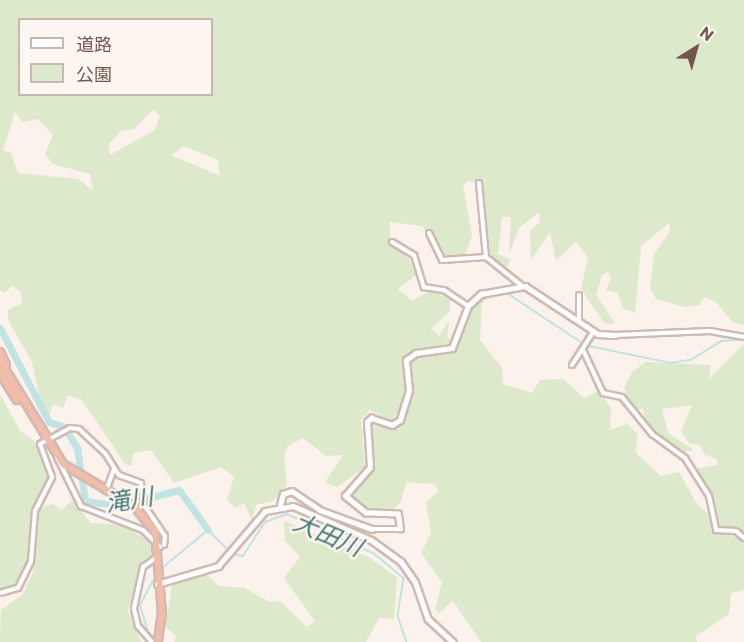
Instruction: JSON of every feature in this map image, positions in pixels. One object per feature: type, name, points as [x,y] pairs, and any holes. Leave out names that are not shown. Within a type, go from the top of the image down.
[{"type":"highway","points":[[0,352],[29,412]]},
{"type":"highway","points":[[0,361],[57,456],[78,478],[134,506],[153,526],[162,546],[157,565],[162,612],[158,642]]},
{"type":"highway","points":[[0,372],[33,418]]},
{"type":"main road","points":[[157,582],[210,570],[227,557],[262,514],[280,505],[298,507],[371,540],[401,562],[414,580],[428,619],[453,642]]},
{"type":"street","points":[[478,183],[486,257]]},
{"type":"street","points":[[429,234],[442,260],[486,257],[521,285],[579,320],[594,332],[615,336],[710,331],[744,337]]},
{"type":"street","points":[[392,242],[414,255],[423,286],[444,290],[468,306]]},
{"type":"street","points":[[280,505],[283,494],[292,491],[320,510],[372,529],[400,529],[398,514],[366,513],[345,493],[370,467],[369,418],[387,425],[400,420],[409,390],[406,360],[416,353],[452,348],[468,306],[495,289],[521,285]]},
{"type":"street","points":[[579,295],[579,320]]},
{"type":"street","points":[[572,365],[584,352],[594,332]]},
{"type":"street","points":[[584,352],[603,393],[622,397],[652,434],[685,458],[709,496],[716,530],[736,531],[744,538]]},
{"type":"street","points":[[0,592],[18,588],[30,566],[35,511],[52,477],[39,449],[46,440],[79,429],[114,469],[141,483],[143,501],[165,536],[162,546],[143,530],[81,506],[57,456]]},
{"type":"street","points":[[106,492],[114,469]]},
{"type":"street","points":[[152,642],[136,620],[135,595],[145,563],[159,556]]},
{"type":"green space","points":[[0,0],[744,0],[744,325],[732,322],[717,303],[705,297],[699,305],[685,307],[656,299],[650,288],[654,254],[670,231],[669,223],[641,246],[635,313],[623,308],[618,293],[606,290],[611,278],[608,272],[602,275],[596,295],[615,323],[605,324],[581,289],[588,258],[576,241],[556,261],[550,232],[531,260],[530,231],[540,222],[539,212],[519,228],[509,254],[511,217],[502,217],[498,254],[511,260],[506,268],[492,263],[480,183],[468,181],[463,185],[472,235],[465,257],[448,258],[422,226],[390,222],[390,245],[407,254],[416,275],[398,289],[412,301],[431,290],[450,300],[450,311],[431,329],[439,336],[449,321],[447,337],[452,342],[403,357],[407,390],[399,412],[390,421],[370,410],[361,419],[365,467],[337,487],[325,482],[343,455],[326,456],[303,438],[288,446],[284,457],[287,485],[273,501],[256,505],[252,521],[244,503],[236,508],[227,500],[234,477],[221,467],[174,483],[151,450],[133,453],[131,466],[125,464],[82,400],[68,395],[63,408],[53,404],[49,415],[40,400],[32,362],[8,320],[8,310],[22,303],[21,292],[12,286],[5,293],[0,290]],"holes":[[[154,109],[160,116],[155,130],[110,155],[109,144],[121,131],[134,129]],[[15,112],[23,122],[38,119],[53,135],[45,154],[53,164],[90,174],[93,190],[78,179],[18,173],[11,153],[3,150]],[[184,146],[218,160],[220,176],[171,155]]]},
{"type":"green space","points":[[489,294],[482,304],[480,340],[502,368],[503,384],[532,393],[540,380],[563,379],[584,398],[599,391],[611,408],[610,430],[627,424],[637,433],[636,453],[661,476],[679,472],[697,504],[714,519],[713,500],[692,469],[718,465],[717,459],[705,455],[700,445],[690,444],[681,431],[692,405],[662,409],[668,433],[694,450],[683,452],[646,425],[643,409],[632,409],[624,387],[633,371],[646,362],[711,365],[709,379],[744,344],[744,590],[731,593],[729,614],[696,636],[697,642],[481,642],[453,601],[439,613],[435,609],[442,582],[421,553],[431,533],[426,502],[439,491],[434,484],[406,482],[401,502],[392,510],[368,510],[351,500],[348,494],[374,464],[371,425],[393,429],[403,418],[413,389],[410,361],[455,349],[472,305]]},
{"type":"green space","points":[[0,394],[20,431],[37,443],[49,479],[32,511],[29,561],[11,589],[0,589]]},
{"type":"green space","points":[[72,500],[91,523],[122,525],[154,544],[155,553],[143,560],[128,611],[141,642],[0,642],[1,610],[23,594],[33,572],[39,508],[53,504],[62,510]]},
{"type":"green space","points":[[284,521],[370,558],[397,577],[394,619],[379,618],[366,642],[174,642],[176,636],[165,627],[172,585],[179,577],[206,574],[219,586],[245,588],[269,602],[280,601],[307,627],[315,621],[284,578],[300,557],[285,541]]},
{"type":"waterway","points":[[510,295],[587,346]]},
{"type":"waterway","name":"滝川","points":[[0,328],[49,422],[64,427],[77,448],[85,501],[119,505],[179,490],[208,530]]},
{"type":"waterway","points":[[589,346],[671,363],[691,360],[722,341],[743,339]]},
{"type":"waterway","name":"大田川","points":[[232,554],[243,556],[265,522],[287,514],[375,554],[404,578],[398,616],[407,642]]},
{"type":"waterway","name":"滝川","points":[[162,568],[208,530],[229,550]]},
{"type":"waterway","name":"滝川","points":[[149,635],[140,605],[155,577]]}]
